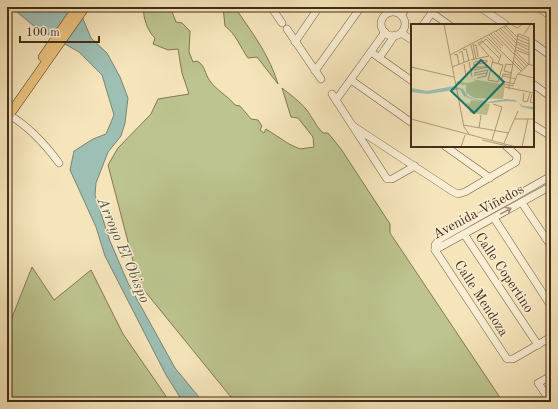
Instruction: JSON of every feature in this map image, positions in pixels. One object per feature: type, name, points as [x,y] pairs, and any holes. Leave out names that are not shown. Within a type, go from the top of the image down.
[{"type":"main road","points":[[55,45],[77,7]]},
{"type":"main road","points":[[8,114],[55,45],[85,7]]},
{"type":"street","points":[[295,42],[319,7]]},
{"type":"street","points":[[315,71],[361,7]]},
{"type":"street","points":[[401,15],[407,7]]},
{"type":"street","points":[[480,7],[505,24]]},
{"type":"street","points":[[538,7],[551,16]]},
{"type":"street","points":[[275,9],[284,26],[321,79]]},
{"type":"street","points":[[379,58],[400,32],[405,20],[401,15],[391,10],[382,20],[382,26],[385,32]]},
{"type":"street","points":[[424,24],[434,10],[448,24]]},
{"type":"street","points":[[385,32],[411,32]]},
{"type":"street","points":[[336,100],[385,32]]},
{"type":"street","points":[[400,32],[411,39]]},
{"type":"street","points":[[534,44],[551,56]]},
{"type":"street","points":[[371,52],[411,80]]},
{"type":"street","points":[[351,80],[411,122]]},
{"type":"street","points":[[534,85],[551,97]]},
{"type":"street","points":[[332,94],[387,178],[392,179],[415,166]]},
{"type":"street","points":[[8,114],[24,124],[60,163]]},
{"type":"street","points":[[353,126],[458,194],[465,192],[516,162],[518,159],[515,152],[508,147]]},
{"type":"street","points":[[534,126],[551,136]]},
{"type":"street","points":[[446,147],[490,178]]},
{"type":"street","name":"Avenida Viñedos","points":[[550,182],[522,202],[436,250],[435,244],[440,238],[550,182]]},
{"type":"street","points":[[522,202],[551,246]]},
{"type":"street","points":[[494,218],[551,306]]},
{"type":"street","name":"Calle Copertino","points":[[464,234],[538,345]]},
{"type":"street","name":"Calle Mendoza","points":[[436,250],[507,359],[513,359],[538,345]]},
{"type":"street","points":[[538,345],[551,338]]},
{"type":"street","points":[[551,376],[538,383],[551,402]]},
{"type":"green space","points":[[144,7],[166,7],[171,9],[176,22],[182,23],[190,31],[189,52],[193,62],[197,61],[200,63],[212,84],[218,90],[229,98],[235,105],[240,106],[251,119],[258,120],[262,126],[260,130],[264,133],[266,129],[289,144],[300,149],[314,147],[313,137],[298,118],[291,117],[282,88],[306,109],[323,133],[328,133],[341,149],[390,224],[390,233],[503,402],[235,402],[139,284],[108,165],[118,148],[151,114],[158,99],[189,94],[182,73],[178,49],[168,50],[153,44],[155,38],[146,24]]},
{"type":"green space","points":[[223,7],[237,7],[238,12],[266,55],[278,84],[257,57],[248,58],[235,37],[225,26]]},
{"type":"green space","points":[[32,267],[54,300],[91,270],[123,334],[170,402],[7,402],[7,330]]},
{"type":"water","points":[[11,7],[78,7],[91,38],[107,53],[120,77],[128,98],[125,123],[121,136],[108,152],[96,183],[95,195],[110,241],[128,283],[175,368],[203,402],[183,402],[166,375],[105,256],[96,227],[70,170],[74,151],[93,139],[106,134],[114,115],[102,75],[79,52],[35,27]]},
{"type":"water label","name":"Arroyo El Obispo","points":[[124,250]]}]
